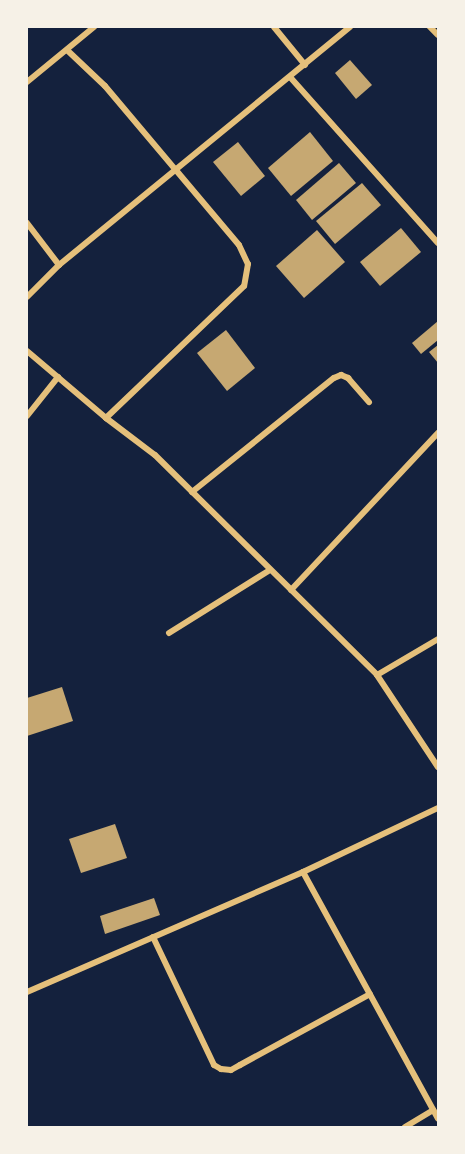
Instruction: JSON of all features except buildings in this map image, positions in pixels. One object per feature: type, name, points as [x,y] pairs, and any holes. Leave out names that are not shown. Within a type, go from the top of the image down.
[{"type":"street","points":[[27,82],[94,27]]},
{"type":"street","points":[[274,27],[305,65]]},
{"type":"street","points":[[27,297],[59,265],[350,27]]},
{"type":"street","points":[[430,27],[438,35]]},
{"type":"street","points":[[67,50],[105,86],[239,245],[248,264],[244,286],[106,418]]},
{"type":"street","points":[[290,77],[438,243]]},
{"type":"street","points":[[27,223],[59,265]]},
{"type":"street","points":[[27,351],[106,418],[155,455],[377,675],[438,767]]},
{"type":"street","points":[[192,492],[334,378],[341,375],[348,378],[369,402]]},
{"type":"street","points":[[27,416],[58,377]]},
{"type":"street","points":[[291,590],[437,435]]},
{"type":"street","points":[[169,633],[270,570]]},
{"type":"street","points":[[377,675],[438,639]]},
{"type":"street","points":[[27,992],[303,872],[438,808]]},
{"type":"street","points":[[303,872],[438,1119]]},
{"type":"street","points":[[153,937],[214,1065],[221,1070],[231,1070],[370,994]]},
{"type":"street","points":[[405,1127],[433,1110]]}]
